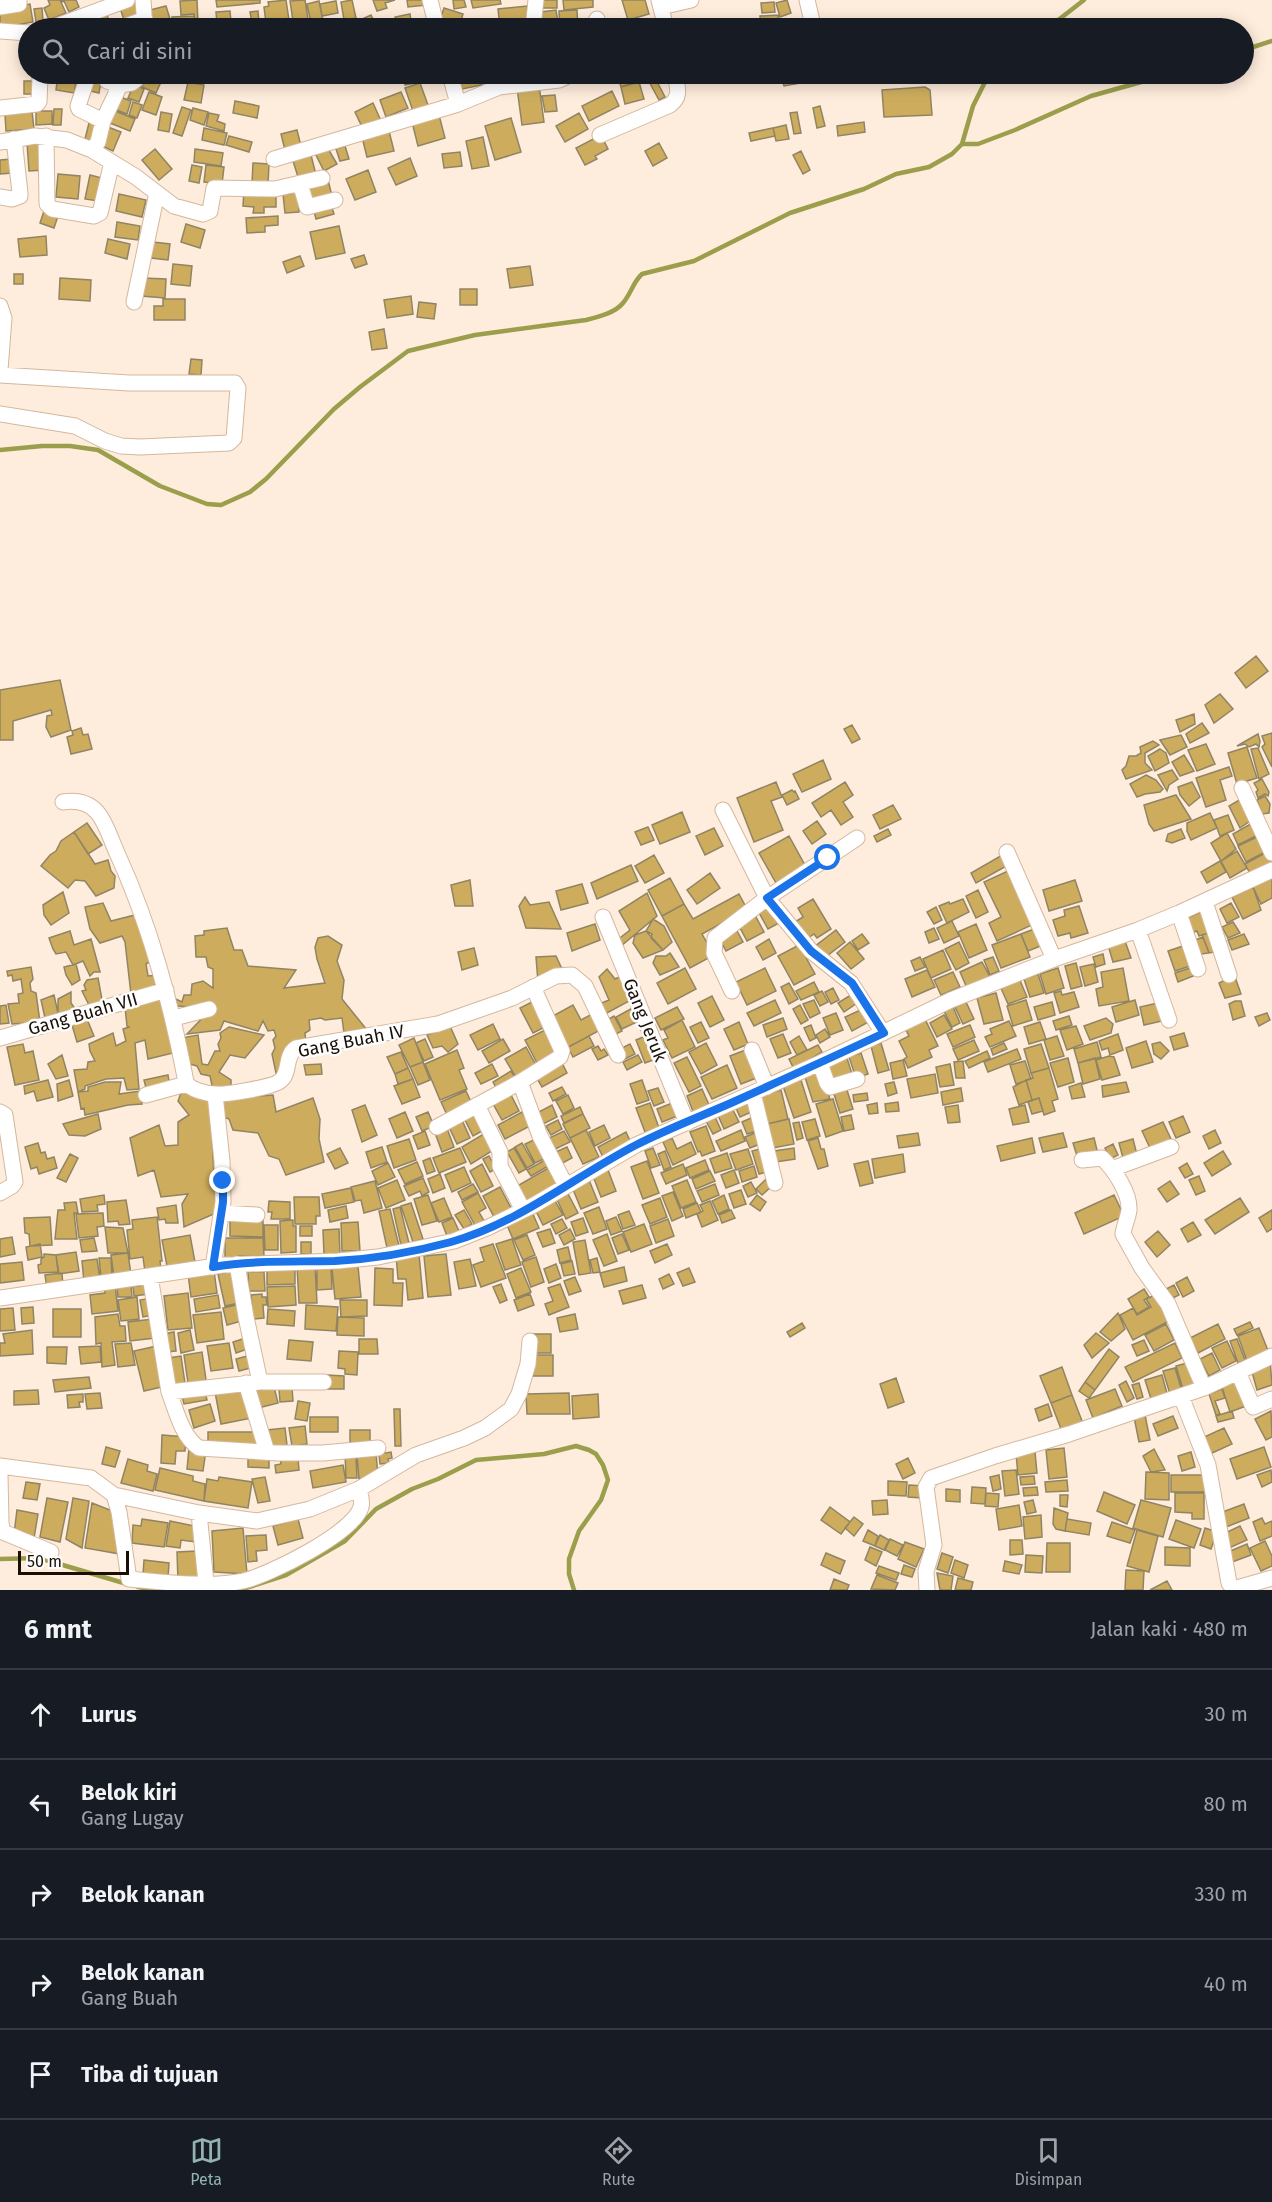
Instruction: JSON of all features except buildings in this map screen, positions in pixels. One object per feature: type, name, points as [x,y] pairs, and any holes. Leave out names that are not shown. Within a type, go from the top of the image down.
[{"type":"street","points":[[0,8],[19,4],[19,0]]},
{"type":"street","points":[[79,0],[85,14]]},
{"type":"street","points":[[75,18],[127,0]]},
{"type":"street","points":[[143,0],[144,18]]},
{"type":"street","points":[[430,0],[434,18]]},
{"type":"street","points":[[534,18],[536,0]]},
{"type":"street","points":[[664,18],[660,3],[691,0]]},
{"type":"street","points":[[807,0],[811,18]]},
{"type":"street","points":[[0,31],[18,32]]},
{"type":"street","points":[[0,108],[37,104],[40,84]]},
{"type":"street","points":[[85,84],[79,109],[103,121]]},
{"type":"street","points":[[92,150],[98,142],[114,84]]},
{"type":"street","points":[[453,84],[458,104]]},
{"type":"street","points":[[274,159],[458,104],[499,87],[525,84]]},
{"type":"street","points":[[600,135],[670,105],[677,100],[679,94],[677,84]]},
{"type":"street","points":[[46,136],[47,204],[52,209],[94,216],[100,213],[112,162]]},
{"type":"street","points":[[0,197],[12,199],[20,196],[7,141],[46,136],[67,140],[92,150],[136,177],[174,206],[203,214],[210,211],[214,188],[275,189],[322,178]]},
{"type":"street","points":[[300,183],[306,207],[335,200]]},
{"type":"street","points":[[134,302],[157,193]]},
{"type":"street","points":[[0,306],[4,318],[0,370]]},
{"type":"street","points":[[0,375],[129,383],[235,383],[238,388],[234,438],[230,443],[121,446],[75,426],[0,414]]},
{"type":"street","points":[[1242,788],[1272,853]]},
{"type":"street","points":[[63,802],[87,804],[99,814],[134,891],[166,990],[174,1018],[186,1084],[189,1087],[215,1094],[222,1161],[222,1213],[213,1267]]},
{"type":"street","points":[[723,810],[767,898],[811,951],[852,983],[884,1033]]},
{"type":"street","points":[[732,991],[714,953],[713,941],[718,934],[857,838]]},
{"type":"street","points":[[1007,852],[1054,959]]},
{"type":"street","points":[[0,1298],[237,1263],[338,1261],[378,1257],[420,1250],[454,1241],[523,1210],[636,1145],[820,1064],[951,1000],[1054,959],[1138,930],[1272,870]]},
{"type":"street","points":[[1204,902],[1229,975]]},
{"type":"street","points":[[1179,913],[1198,969]]},
{"type":"street","name":"Gang Jeruk","points":[[603,917],[687,1123]]},
{"type":"street","points":[[1138,930],[1169,1020]]},
{"type":"street","points":[[437,1127],[520,1082],[560,1056],[562,1051],[533,987],[556,976],[568,974],[578,978],[585,986],[618,1055]]},
{"type":"street","name":"Gang Buah IV","points":[[215,1094],[236,1092],[279,1082],[287,1072],[290,1054],[296,1048],[438,1024],[503,1001],[533,987]]},
{"type":"street","name":"Gang Buah VII","points":[[0,1038],[166,990]]},
{"type":"street","points":[[174,1018],[209,1009]]},
{"type":"street","points":[[752,1050],[775,1183]]},
{"type":"street","points":[[820,1064],[830,1087],[857,1080]]},
{"type":"street","points":[[520,1082],[540,1136],[566,1186]]},
{"type":"street","points":[[147,1095],[186,1084]]},
{"type":"street","points":[[477,1105],[500,1152],[500,1166],[523,1210]]},
{"type":"street","points":[[0,1112],[5,1115],[15,1182],[0,1193]]},
{"type":"street","points":[[1112,1169],[1171,1148]]},
{"type":"street","points":[[1082,1160],[1101,1157],[1112,1169],[1126,1194],[1129,1206],[1123,1234],[1142,1268],[1168,1304],[1204,1388]]},
{"type":"street","points":[[222,1213],[257,1215]]},
{"type":"street","points":[[237,1263],[253,1383],[267,1452]]},
{"type":"street","points":[[150,1276],[169,1392],[185,1432],[199,1448],[323,1453],[378,1448]]},
{"type":"street","points":[[0,1466],[91,1478],[114,1495],[199,1513],[256,1521],[310,1509],[359,1489],[416,1455],[485,1428],[511,1409],[519,1394],[528,1364],[530,1341]]},
{"type":"street","points":[[927,1590],[926,1571],[934,1545],[927,1481],[994,1456],[1069,1434],[1204,1388],[1272,1356]]},
{"type":"street","points":[[1238,1372],[1254,1407],[1272,1399]]},
{"type":"street","points":[[169,1392],[253,1383],[324,1382]]},
{"type":"street","points":[[1181,1396],[1208,1465],[1229,1583],[1233,1588],[1237,1588],[1272,1578]]},
{"type":"street","points":[[0,1475],[3,1532],[51,1551]]},
{"type":"street","points":[[114,1495],[119,1512],[129,1579],[206,1583],[242,1581],[264,1574],[307,1554],[331,1538],[357,1515],[361,1508],[359,1489]]},
{"type":"street","points":[[199,1513],[206,1583]]},
{"type":"waterway","points":[[1061,18],[1084,0]]},
{"type":"waterway","points":[[1254,47],[1272,41]]},
{"type":"waterway","points":[[0,450],[42,446],[70,446],[98,450],[160,486],[207,504],[221,505],[250,492],[266,479],[334,409],[408,351],[475,335],[601,316],[620,306],[642,274],[694,261],[790,213],[864,189],[896,174],[929,167],[952,154],[962,144],[973,106],[984,84]]},
{"type":"waterway","points":[[962,144],[978,144],[1091,96],[1134,84]]},
{"type":"waterway","points":[[240,1590],[286,1575],[345,1541],[376,1509],[412,1489],[476,1460],[544,1454],[576,1446],[596,1454],[608,1480],[601,1500],[579,1531],[569,1559],[569,1574],[574,1590]]},
{"type":"waterway","points":[[0,1559],[39,1558],[127,1584]]},
{"type":"waterway","points":[[138,1587],[153,1590]]},
{"type":"route","points":[[223,1181],[223,1202],[213,1267],[237,1263],[338,1261],[420,1250],[454,1241],[489,1227],[534,1205],[636,1145],[820,1064],[884,1033],[852,983],[811,951],[767,898],[828,858]]}]
